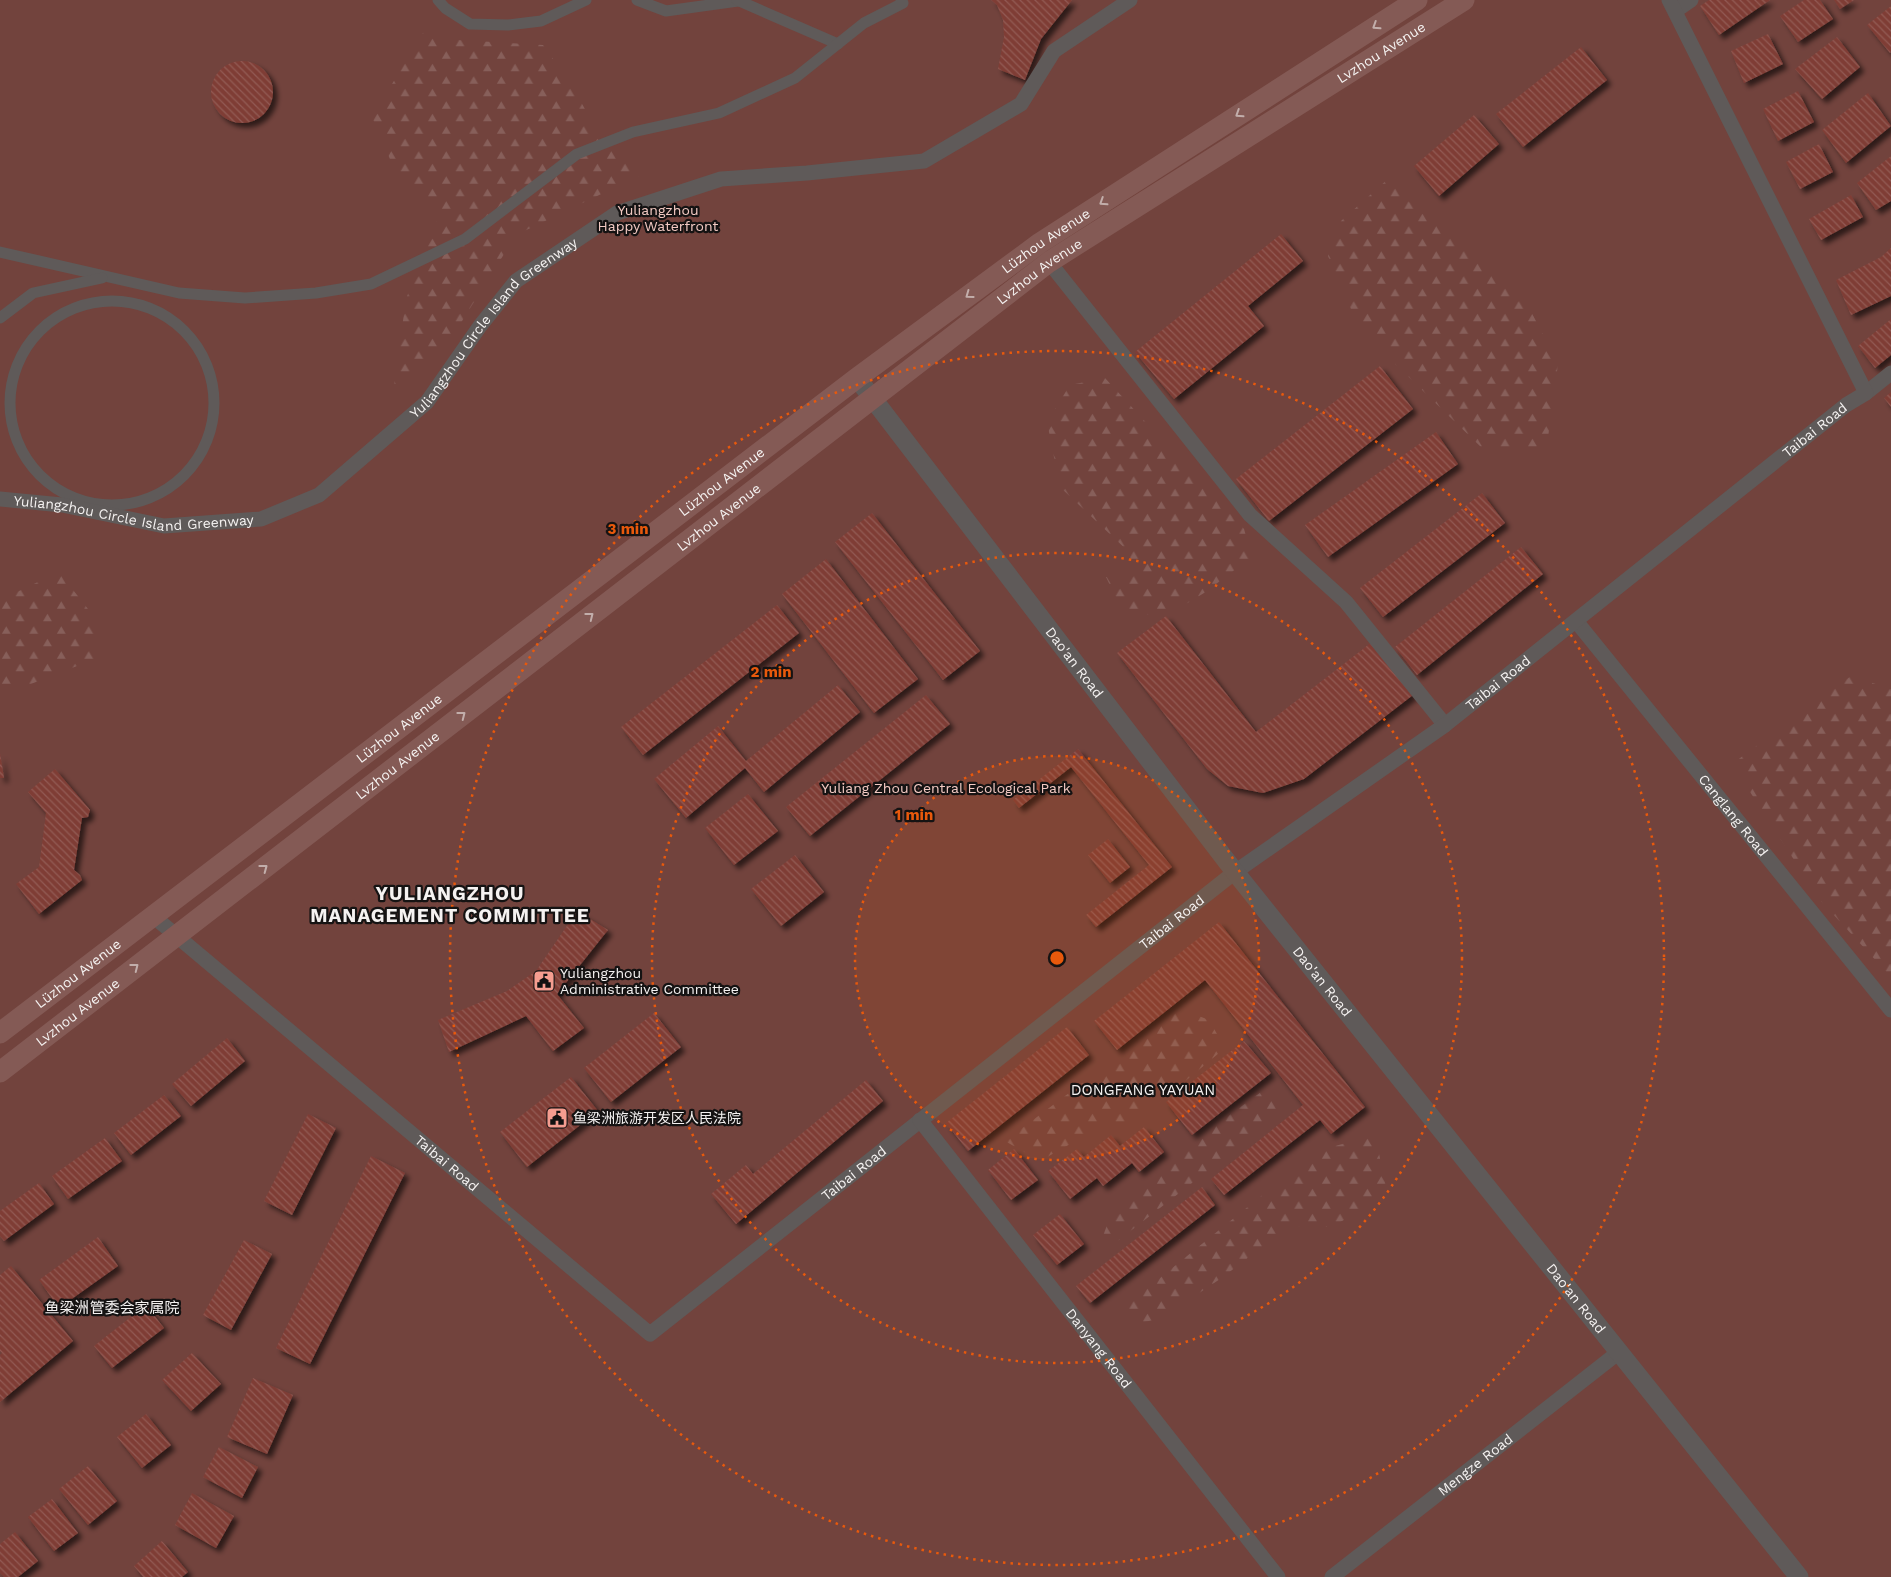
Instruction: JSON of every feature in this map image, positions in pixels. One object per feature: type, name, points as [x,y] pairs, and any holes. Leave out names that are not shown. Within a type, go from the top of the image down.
[{"type":"main road","name":"Lüzhou Avenue","points":[[0,1033],[857,378],[1040,242],[1417,0]]},
{"type":"main road","name":"Lvzhou Avenue","points":[[0,1072],[1049,262],[1464,0]]},
{"type":"street","points":[[438,0],[445,8],[470,24],[508,25],[541,21],[586,0]]},
{"type":"street","points":[[636,0],[666,12],[738,0],[838,44]]},
{"type":"street","points":[[0,252],[179,293],[245,298],[316,293],[371,284],[465,239],[577,154],[633,132],[719,113],[795,78],[864,23],[903,3],[901,0]]},
{"type":"street","name":"Yuliangzhou Circle Island Greenway","points":[[0,499],[62,506],[164,526],[262,519],[318,495],[428,402],[480,326],[516,281],[617,213],[721,179],[807,173],[924,161],[1021,104],[1054,51],[1130,0]]},
{"type":"street","points":[[1691,0],[1672,6],[1866,393]]},
{"type":"street","points":[[1049,262],[1250,515],[1346,602],[1445,725]]},
{"type":"street","points":[[0,318],[33,294],[106,277]]},
{"type":"street","points":[[153,308],[158,289]]},
{"type":"street","points":[[120,300],[153,308],[183,327],[204,354],[215,388],[214,423],[202,454],[181,479],[154,497],[122,506],[89,504],[58,492],[34,470],[16,442],[9,410],[13,375],[28,343],[53,319],[85,303],[120,300]]},
{"type":"street","name":"Taibai Road","points":[[153,916],[650,1334],[1235,872],[1445,725],[1846,405],[1866,393],[1891,373]]},
{"type":"street","name":"Dao'an Road","points":[[857,378],[1235,872],[1799,1577]]},
{"type":"street","name":"Canglang Road","points":[[1576,621],[1891,1010]]},
{"type":"street","name":"Danyang Road","points":[[920,1120],[1278,1577]]},
{"type":"street","name":"Mengze Road","points":[[1332,1577],[1620,1352]]},
{"type":"green space","name":"Yuliang Zhou Central Ecological Park","points":[[0,0],[1891,0],[1891,1577],[0,1577]]},
{"type":"green space","points":[[426,28],[458,40],[543,45],[571,84],[591,120],[645,173],[516,235],[447,345],[392,401],[406,299],[440,213],[401,185],[372,117]]},
{"type":"green space","points":[[1388,179],[1416,209],[1472,249],[1520,290],[1558,364],[1547,445],[1507,452],[1481,447],[1360,330],[1328,256],[1341,221]]},
{"type":"green space","points":[[1105,378],[1244,529],[1252,557],[1204,593],[1166,616],[1123,612],[1106,577],[1131,576],[1130,553],[1060,487],[1047,422],[1070,385]]},
{"type":"green space","points":[[59,572],[95,618],[95,659],[0,696],[0,600]]},
{"type":"green space","points":[[1851,676],[1891,689],[1891,977],[1820,900],[1732,764]]},
{"type":"green space","points":[[1181,1009],[1209,1020],[1225,1048],[1129,1128],[1111,1121],[1040,1161],[1005,1141]]},
{"type":"green space","points":[[1268,1087],[1287,1109],[1115,1243],[1102,1239],[1111,1214],[1220,1122]]},
{"type":"green space","points":[[1375,1135],[1388,1196],[1331,1227],[1289,1226],[1223,1277],[1162,1318],[1127,1326],[1124,1307],[1317,1151]]},
{"type":"building","points":[[991,0],[1072,0],[1041,39],[1025,80],[998,69],[1004,37],[1003,20],[997,5]]},
{"type":"building","points":[[1709,0],[1770,0],[1719,35],[1700,6]]},
{"type":"building","points":[[1804,0],[1820,0],[1833,19],[1798,42],[1780,16]]},
{"type":"building","points":[[1834,0],[1854,0],[1840,9]]},
{"type":"building","points":[[1891,6],[1891,52],[1890,53],[1867,25]]},
{"type":"building","points":[[1768,34],[1783,64],[1744,83],[1731,51]]},
{"type":"building","points":[[1837,37],[1860,67],[1822,99],[1795,69]]},
{"type":"building","points":[[1581,47],[1607,80],[1523,147],[1496,114]]},
{"type":"building","points":[[236,61],[248,61],[264,70],[271,80],[273,92],[271,104],[264,114],[248,123],[236,123],[225,118],[216,109],[211,98],[211,86],[216,75],[225,66]]},
{"type":"building","points":[[1798,91],[1814,122],[1778,141],[1763,109]]},
{"type":"building","points":[[1868,93],[1891,126],[1846,163],[1822,130]]},
{"type":"building","points":[[1474,115],[1499,144],[1439,196],[1414,166]]},
{"type":"building","points":[[1819,144],[1833,172],[1800,189],[1786,162]]},
{"type":"building","points":[[1891,156],[1891,201],[1876,210],[1857,183]]},
{"type":"building","points":[[1851,195],[1863,217],[1821,240],[1809,219]]},
{"type":"building","points":[[1281,234],[1303,261],[1248,306],[1264,326],[1174,399],[1135,352]]},
{"type":"building","points":[[1891,248],[1891,296],[1851,315],[1836,280],[1881,257]]},
{"type":"building","points":[[1891,319],[1891,355],[1875,368],[1858,346]]},
{"type":"building","points":[[1380,366],[1413,409],[1269,521],[1236,479]]},
{"type":"building","points":[[1891,392],[1891,407],[1884,398]]},
{"type":"building","points":[[1436,432],[1458,464],[1328,557],[1305,525]]},
{"type":"building","points":[[1482,493],[1505,523],[1383,617],[1360,588]]},
{"type":"building","points":[[872,513],[980,651],[943,680],[835,542]]},
{"type":"building","points":[[1521,547],[1543,574],[1417,675],[1395,647]]},
{"type":"building","points":[[826,559],[918,679],[874,713],[782,594]]},
{"type":"building","points":[[777,605],[799,633],[643,755],[621,727]]},
{"type":"building","points":[[1166,616],[1256,732],[1372,642],[1413,695],[1304,779],[1263,793],[1228,786],[1207,769],[1117,653]]},
{"type":"building","points":[[838,685],[860,712],[764,792],[745,768],[686,818],[654,779],[718,726],[746,761]]},
{"type":"building","points":[[926,695],[950,724],[810,836],[786,807]]},
{"type":"building","points":[[1078,749],[1172,867],[1096,927],[1086,915],[1149,865],[1071,767],[1019,808],[1013,800]]},
{"type":"building","points":[[0,753],[4,778],[0,778]]},
{"type":"building","points":[[55,769],[90,810],[88,817],[82,818],[74,870],[80,875],[82,880],[39,914],[16,884],[39,867],[46,813],[28,792]]},
{"type":"building","points":[[748,794],[778,831],[734,865],[705,828]]},
{"type":"building","points":[[1108,839],[1130,867],[1110,883],[1088,855]]},
{"type":"building","points":[[795,855],[824,892],[781,926],[751,889]]},
{"type":"building","name":"Yuliangzhou Administrative Committee","points":[[577,911],[608,930],[557,994],[584,1028],[553,1051],[526,1016],[449,1052],[438,1020],[507,991],[536,971]]},
{"type":"building","points":[[1219,922],[1365,1107],[1331,1134],[1320,1120],[1224,1195],[1211,1179],[1303,1105],[1205,980],[1117,1050],[1094,1021]]},
{"type":"building","points":[[654,1013],[681,1047],[611,1102],[584,1068]]},
{"type":"building","points":[[1067,1027],[1089,1055],[968,1151],[946,1123]]},
{"type":"building","points":[[227,1038],[245,1061],[191,1106],[172,1084]]},
{"type":"building","points":[[1244,1041],[1271,1073],[1192,1135],[1166,1102]]},
{"type":"building","points":[[571,1077],[598,1111],[527,1167],[500,1132]]},
{"type":"building","points":[[866,1080],[883,1101],[736,1224],[711,1194],[746,1165],[753,1174]]},
{"type":"building","points":[[164,1095],[181,1116],[131,1155],[114,1133]]},
{"type":"building","points":[[308,1114],[336,1128],[292,1215],[264,1201]]},
{"type":"building","points":[[1144,1127],[1164,1152],[1139,1172],[1132,1163],[1103,1186],[1097,1178],[1070,1199],[1048,1171],[1077,1149],[1084,1157],[1111,1135],[1120,1146]]},
{"type":"building","points":[[105,1138],[122,1161],[68,1199],[52,1176]]},
{"type":"building","points":[[1014,1149],[1038,1180],[1011,1200],[988,1170]]},
{"type":"building","points":[[371,1156],[405,1173],[310,1364],[276,1348]]},
{"type":"building","points":[[39,1183],[54,1204],[4,1241],[0,1236],[0,1211]]},
{"type":"building","points":[[1202,1187],[1215,1205],[1090,1303],[1076,1286]]},
{"type":"building","points":[[1060,1214],[1084,1244],[1057,1265],[1033,1235]]},
{"type":"building","points":[[98,1237],[118,1266],[59,1308],[39,1280]]},
{"type":"building","points":[[244,1240],[272,1254],[231,1330],[203,1315]]},
{"type":"building","points":[[11,1266],[73,1341],[0,1402],[0,1355],[2,1353],[0,1351],[0,1275]]},
{"type":"building","points":[[146,1305],[164,1328],[112,1368],[94,1346]]},
{"type":"building","points":[[192,1353],[221,1384],[191,1411],[162,1380]]},
{"type":"building","points":[[253,1378],[293,1395],[267,1454],[227,1437]]},
{"type":"building","points":[[146,1414],[171,1445],[142,1468],[117,1437]]},
{"type":"building","points":[[219,1447],[258,1467],[242,1498],[203,1477]]},
{"type":"building","points":[[88,1466],[117,1501],[88,1525],[59,1489]]},
{"type":"building","points":[[192,1493],[234,1516],[216,1548],[175,1525]]},
{"type":"building","points":[[52,1499],[78,1533],[54,1551],[28,1517]]},
{"type":"building","points":[[15,1532],[38,1561],[18,1577],[4,1577],[0,1573],[0,1544]]},
{"type":"building","points":[[162,1541],[188,1572],[182,1577],[143,1577],[134,1566]]},
{"type":"place","name":"Yuliangzhou Administrative Committee","points":[[544,981]]},
{"type":"place","name":"鱼梁洲旅游开发区人民法院","points":[[557,1118]]},
{"type":"district","name":"YULIANGZHOU MANAGEMENT COMMITTEE","points":[[450,904]]},
{"type":"district","name":"DONGFANG YAYUAN","points":[[1143,1090]]},
{"type":"district","name":"鱼梁洲管委会家属院","points":[[112,1308]]},
{"type":"park label","name":"Yuliangzhou Happy Waterfront","points":[[658,218]]}]
